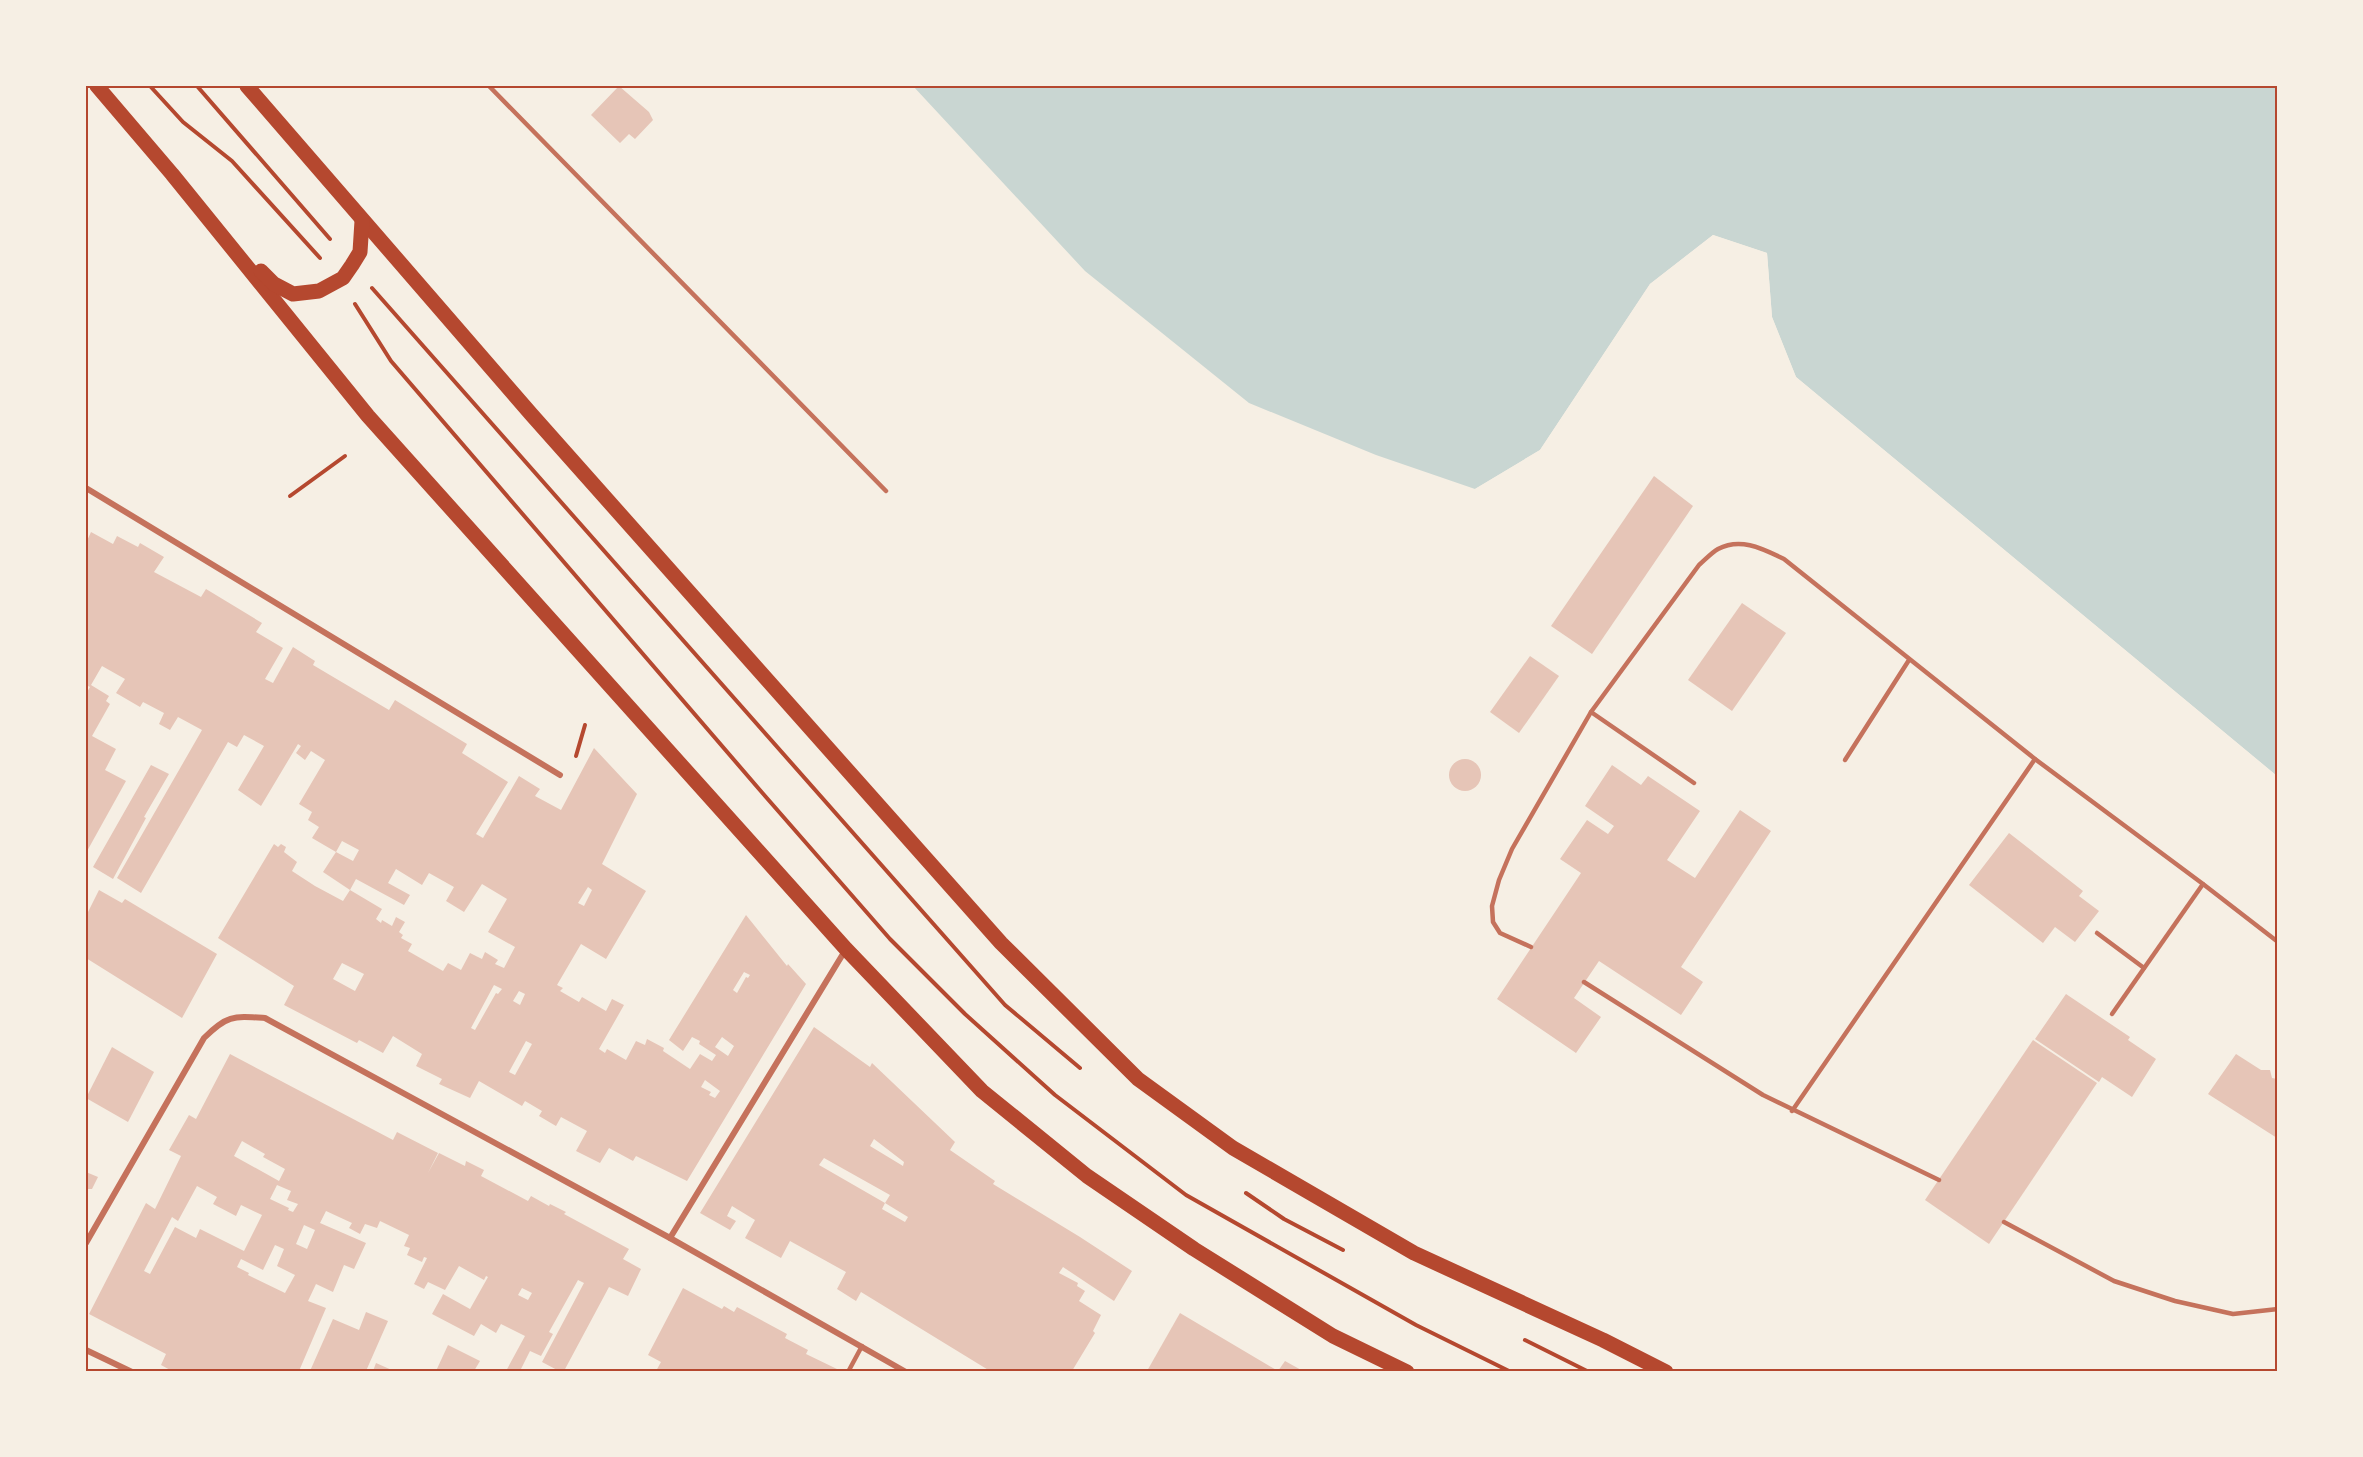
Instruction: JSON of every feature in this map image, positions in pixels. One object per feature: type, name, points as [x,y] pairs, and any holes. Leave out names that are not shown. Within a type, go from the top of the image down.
[{"type":"main road","points":[[97,86],[172,174],[368,417],[846,949],[982,1091],[1087,1176],[1194,1249],[1333,1336],[1407,1371]]},
{"type":"main road","points":[[247,86],[531,414],[1001,944],[1138,1079],[1233,1148],[1414,1253],[1666,1371]]},
{"type":"main road","points":[[172,174],[274,284],[293,294],[319,291],[343,278],[360,252],[363,221]]},
{"type":"street","points":[[86,488],[560,775]]},
{"type":"street","points":[[670,1238],[846,949]]},
{"type":"street","points":[[86,1243],[204,1038],[221,1022],[239,1016],[265,1018],[670,1238],[906,1371]]},
{"type":"street","points":[[86,1350],[132,1371]]},
{"type":"lane","points":[[489,86],[886,491]]},
{"type":"lane","points":[[1532,947],[1500,933],[1492,922],[1492,906],[1499,880],[1512,849],[1591,712],[1699,565],[1718,549],[1739,544],[1753,545],[1784,559],[2035,759],[2277,942]]},
{"type":"lane","points":[[1845,760],[1909,660]]},
{"type":"lane","points":[[1591,712],[1694,783]]},
{"type":"lane","points":[[1792,1111],[2035,759]]},
{"type":"lane","points":[[2112,1014],[2203,884]]},
{"type":"lane","points":[[2097,933],[2144,968]]},
{"type":"lane","points":[[1584,982],[1763,1095],[1939,1180]]},
{"type":"lane","points":[[2004,1222],[2114,1281],[2175,1300],[2233,1314],[2277,1309]]},
{"type":"lane","points":[[848,1371],[862,1346]]},
{"type":"path","points":[[150,86],[183,122],[232,161],[309,244],[351,297],[391,361],[836,877],[891,939],[965,1014],[1055,1095],[1186,1195],[1416,1325],[1511,1371]]},
{"type":"path","points":[[290,496],[345,456]]},
{"type":"path","points":[[575,757],[585,725]]},
{"type":"shaded area","points":[[913,86],[2277,86],[2277,776],[1796,377],[1772,317],[1767,253],[1713,235],[1650,284],[1540,450],[1475,489],[1376,455],[1249,403],[1085,271]]},
{"type":"pier","points":[[1713,235],[1767,253],[1772,317],[1796,377],[2278,779],[1794,379],[1769,318],[1764,255],[1713,238],[1652,286],[1542,452],[1476,492],[1475,489],[1540,450],[1650,284]]},
{"type":"building","points":[[619,86],[649,112],[653,120],[635,139],[629,134],[620,143],[591,115]]},
{"type":"building","points":[[1654,476],[1693,506],[1592,654],[1551,626]]},
{"type":"building","points":[[91,532],[113,544],[117,536],[138,547],[140,543],[164,557],[154,572],[201,597],[206,589],[262,623],[256,632],[283,648],[265,679],[273,683],[293,647],[315,661],[313,665],[389,710],[395,700],[467,744],[462,753],[508,782],[476,834],[483,838],[519,776],[540,789],[535,796],[561,810],[594,748],[637,794],[602,864],[646,891],[606,959],[581,944],[557,985],[563,988],[560,991],[579,1002],[582,997],[606,1011],[612,999],[624,1005],[599,1049],[605,1053],[607,1049],[626,1060],[636,1041],[645,1045],[647,1039],[664,1048],[663,1051],[690,1069],[700,1054],[712,1061],[716,1055],[692,1037],[683,1051],[669,1040],[746,915],[787,966],[788,964],[806,984],[687,1181],[636,1156],[633,1161],[609,1148],[600,1163],[576,1151],[587,1131],[561,1117],[556,1126],[539,1116],[542,1111],[525,1101],[522,1106],[479,1081],[470,1098],[439,1084],[442,1079],[416,1066],[422,1054],[393,1036],[383,1053],[359,1040],[357,1043],[284,1005],[294,986],[218,938],[274,844],[278,847],[281,844],[286,847],[284,852],[297,862],[292,871],[315,886],[343,901],[350,890],[323,872],[336,852],[312,838],[319,827],[308,820],[312,812],[299,804],[325,760],[311,751],[305,760],[296,753],[301,746],[298,744],[261,806],[238,790],[264,746],[244,735],[237,747],[228,742],[141,893],[117,878],[202,730],[178,717],[170,730],[159,724],[164,713],[143,702],[140,707],[116,693],[125,679],[102,666],[91,685],[109,696],[106,701],[110,704],[92,736],[116,749],[105,770],[126,781],[86,853],[86,694],[90,687],[86,685],[86,543]],"holes":[[[342,841],[359,850],[353,861],[336,852]],[[396,869],[422,885],[429,873],[454,887],[446,901],[464,912],[482,884],[507,899],[488,932],[515,947],[504,968],[495,964],[498,960],[485,952],[482,959],[470,953],[461,970],[448,963],[443,971],[408,951],[412,944],[401,938],[403,935],[399,932],[405,922],[396,917],[392,926],[376,919],[382,909],[350,890],[356,879],[404,905],[410,895],[388,883]],[[588,887],[592,890],[584,906],[578,903]],[[342,963],[364,974],[355,991],[333,979]],[[744,972],[750,975],[746,977],[737,993],[733,990]],[[494,985],[502,989],[498,994],[496,993],[475,1030],[471,1028]],[[519,991],[525,994],[520,1005],[513,1001]],[[722,1037],[734,1046],[728,1056],[715,1047]],[[526,1041],[532,1044],[515,1075],[509,1072]],[[705,1080],[720,1091],[715,1098],[709,1095],[711,1092],[701,1087]]]},
{"type":"building","points":[[1742,603],[1786,633],[1732,711],[1688,680]]},
{"type":"building","points":[[1530,656],[1559,676],[1519,733],[1490,712]]},
{"type":"building","points":[[1465,759],[1477,763],[1481,775],[1477,787],[1465,791],[1453,787],[1449,775],[1453,763]]},
{"type":"building","points":[[151,765],[169,774],[144,817],[146,818],[113,879],[93,867]]},
{"type":"building","points":[[1612,765],[1641,785],[1648,776],[1700,811],[1667,860],[1695,878],[1740,810],[1771,831],[1681,967],[1703,982],[1681,1015],[1599,961],[1574,998],[1601,1017],[1576,1053],[1497,999],[1581,873],[1560,859],[1587,820],[1608,834],[1614,826],[1585,806]]},
{"type":"building","points":[[2009,833],[2083,891],[2079,896],[2099,911],[2075,942],[2055,927],[2043,943],[1969,885]]},
{"type":"building","points":[[99,890],[122,903],[125,899],[217,954],[182,1018],[86,958],[86,916]]},
{"type":"building","points":[[2066,994],[2130,1037],[2128,1040],[2156,1059],[2132,1097],[2102,1077],[2099,1082],[2035,1039]]},
{"type":"building","points":[[814,1027],[870,1067],[872,1063],[955,1142],[950,1150],[995,1181],[993,1184],[1132,1271],[1114,1301],[1063,1267],[1059,1273],[1078,1283],[1077,1286],[1085,1291],[1079,1301],[1101,1315],[1093,1331],[1095,1333],[1072,1371],[990,1371],[861,1292],[856,1301],[837,1289],[846,1272],[790,1241],[781,1258],[745,1238],[755,1220],[732,1206],[727,1216],[736,1221],[730,1230],[700,1213]],"holes":[[[874,1139],[904,1162],[903,1166],[870,1146]],[[824,1158],[890,1195],[885,1203],[819,1165]],[[885,1203],[908,1217],[905,1222],[882,1209]]]},
{"type":"building","points":[[2033,1040],[2097,1083],[1989,1244],[1925,1200]]},
{"type":"building","points":[[112,1047],[154,1072],[128,1122],[86,1098]]},
{"type":"building","points":[[230,1054],[393,1140],[397,1132],[438,1153],[428,1173],[439,1153],[465,1166],[466,1161],[484,1170],[481,1176],[528,1201],[531,1196],[566,1212],[564,1214],[629,1249],[623,1259],[641,1269],[628,1296],[609,1287],[564,1371],[559,1371],[542,1362],[584,1283],[578,1280],[549,1332],[553,1334],[541,1356],[530,1351],[521,1369],[526,1371],[506,1371],[525,1336],[501,1324],[496,1333],[481,1324],[474,1336],[432,1314],[443,1294],[470,1309],[488,1277],[486,1276],[484,1280],[459,1266],[445,1290],[428,1282],[424,1289],[414,1284],[427,1258],[424,1257],[422,1262],[407,1255],[410,1248],[404,1246],[409,1235],[380,1221],[377,1228],[365,1224],[360,1234],[349,1228],[352,1223],[326,1211],[320,1223],[366,1243],[354,1269],[344,1265],[333,1292],[316,1284],[308,1301],[326,1308],[299,1371],[172,1371],[161,1365],[166,1354],[89,1314],[146,1203],[155,1209],[181,1156],[169,1150],[189,1115],[196,1119]],"holes":[[[242,1141],[265,1154],[263,1157],[285,1169],[279,1181],[234,1156]],[[277,1185],[291,1191],[287,1200],[298,1204],[293,1212],[288,1210],[289,1208],[270,1199]],[[197,1186],[217,1197],[213,1204],[236,1216],[241,1205],[262,1215],[244,1251],[200,1229],[196,1238],[175,1227],[150,1274],[144,1271],[172,1217],[178,1221]],[[304,1225],[315,1230],[307,1249],[296,1244]],[[275,1245],[284,1249],[277,1266],[295,1275],[285,1293],[237,1267],[241,1259],[263,1270]],[[522,1288],[532,1293],[528,1300],[518,1295]]]},
{"type":"building","points":[[2236,1054],[2261,1070],[2270,1070],[2272,1078],[2277,1079],[2277,1138],[2208,1094]]},
{"type":"building","points":[[86,1172],[98,1177],[92,1189],[86,1189]]},
{"type":"building","points":[[683,1288],[722,1309],[724,1306],[734,1312],[737,1307],[787,1334],[785,1338],[808,1350],[806,1354],[837,1369],[836,1371],[656,1371],[661,1362],[648,1355]]},
{"type":"building","points":[[366,1312],[388,1321],[366,1371],[310,1371],[333,1319],[359,1330]]},
{"type":"building","points":[[1180,1313],[1278,1371],[1147,1371]]},
{"type":"building","points":[[448,1345],[480,1361],[474,1371],[436,1371]]},
{"type":"building","points":[[1285,1361],[1303,1371],[1278,1371]]},
{"type":"building","points":[[376,1363],[394,1371],[373,1371]]}]
